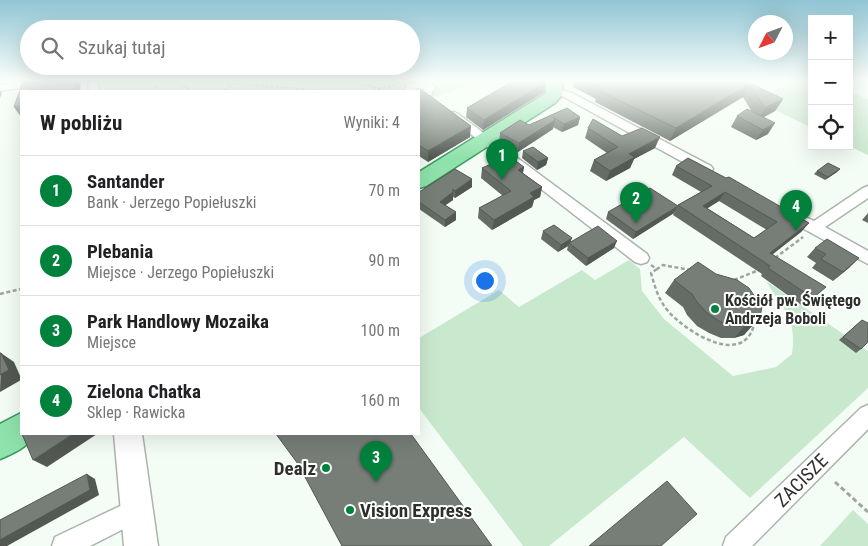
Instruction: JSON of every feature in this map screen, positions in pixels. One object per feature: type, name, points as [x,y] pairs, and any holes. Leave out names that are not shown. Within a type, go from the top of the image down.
[{"type":"main road","points":[[420,180],[485,140],[532,106]]},
{"type":"street","points":[[587,106],[631,127],[719,176]]},
{"type":"street","points":[[445,109],[641,258]]},
{"type":"street","points":[[811,230],[868,191]]},
{"type":"street","points":[[779,209],[811,230],[868,258]]},
{"type":"street","name":"ZACISZE","points":[[735,546],[868,415]]},
{"type":"street","points":[[128,435],[141,546]]},
{"type":"street","points":[[64,546],[137,510]]},
{"type":"path","points":[[770,262],[811,230]]},
{"type":"path","points":[[641,258],[657,270]]},
{"type":"path","points":[[697,272],[663,265],[651,273],[657,295],[672,315],[693,334],[708,341],[725,344],[748,340],[753,334],[755,322],[753,313]]},
{"type":"path","points":[[732,281],[755,273],[763,268]]},
{"type":"path","points":[[0,294],[20,289]]},
{"type":"path","points":[[834,482],[868,512]]},
{"type":"green space","points":[[768,106],[808,106],[808,126]]},
{"type":"green space","points":[[853,106],[868,106],[868,155],[853,148]]},
{"type":"green space","points":[[629,260],[640,269],[642,291],[664,319],[733,376],[776,367],[792,354],[793,341],[790,322],[783,307],[766,281],[868,351],[868,388],[750,498],[684,437],[549,546],[523,546],[420,409],[420,337],[499,290],[519,307],[582,270],[595,280]]},
{"type":"green space","points":[[853,510],[868,524],[868,546],[820,546]]},
{"type":"building","points":[[420,106],[444,106],[471,126],[428,151],[420,146]]},
{"type":"building","points":[[470,106],[506,106],[484,120],[467,108]]},
{"type":"building","points":[[632,106],[712,106],[676,128]]},
{"type":"building","points":[[567,108],[580,117],[564,124],[553,117],[555,120],[519,143],[500,133],[520,120],[529,125]]},
{"type":"building","points":[[747,109],[775,123],[763,130],[737,116]]},
{"type":"building","points":[[593,119],[622,136],[642,128],[660,137],[629,154],[635,157],[610,171],[594,160],[618,147],[588,128]]},
{"type":"building","points":[[533,147],[548,158],[538,162],[523,151]]},
{"type":"building","points":[[509,156],[524,167],[518,170],[542,187],[530,193],[534,197],[494,220],[479,208],[511,191],[482,168]]},
{"type":"building","points":[[688,158],[726,178],[729,177],[809,223],[770,253],[826,287],[813,298],[768,268],[770,266],[678,205],[712,186],[676,166]],"holes":[[[725,192],[777,222],[754,238],[703,206]]]},
{"type":"building","points":[[828,163],[840,169],[828,177],[817,171]]},
{"type":"building","points":[[455,169],[472,179],[455,191],[453,189],[453,192],[440,202],[456,212],[445,220],[420,203],[420,191]]},
{"type":"building","points":[[650,188],[678,206],[636,232],[608,212]]},
{"type":"building","points":[[554,225],[572,238],[561,245],[543,231]]},
{"type":"building","points":[[598,226],[617,241],[588,258],[569,243]]},
{"type":"building","points":[[827,239],[859,258],[843,272],[821,259],[826,254],[815,248]]},
{"type":"building","points":[[698,262],[716,274],[737,280],[749,288],[762,307],[756,322],[745,326],[732,326],[719,321],[707,313],[692,294],[674,280]]},
{"type":"building","points":[[862,320],[868,323],[868,342],[861,349],[843,337]]},
{"type":"building","points":[[0,353],[9,370],[0,375]]},
{"type":"building","points":[[22,435],[71,435],[33,460]]},
{"type":"building","points":[[277,435],[412,435],[492,546],[342,546],[298,464]]},
{"type":"building","points":[[87,474],[90,490],[0,540],[0,520]]},
{"type":"building","points":[[667,481],[697,514],[661,546],[589,546]]},
{"type":"place","name":"Santander","points":[[502,180]]},
{"type":"place","name":"Plebania","points":[[636,223]]},
{"type":"place","name":"Zielona Chatka","points":[[796,231]]},
{"type":"place","name":"Kościół pw. Świętego Andrzeja Boboli","points":[[715,309]]},
{"type":"place","name":"Dealz","points":[[326,468]]},
{"type":"place","name":"Park Handlowy Mozaika","points":[[376,482]]},
{"type":"place","name":"Vision Express","points":[[350,510]]}]
